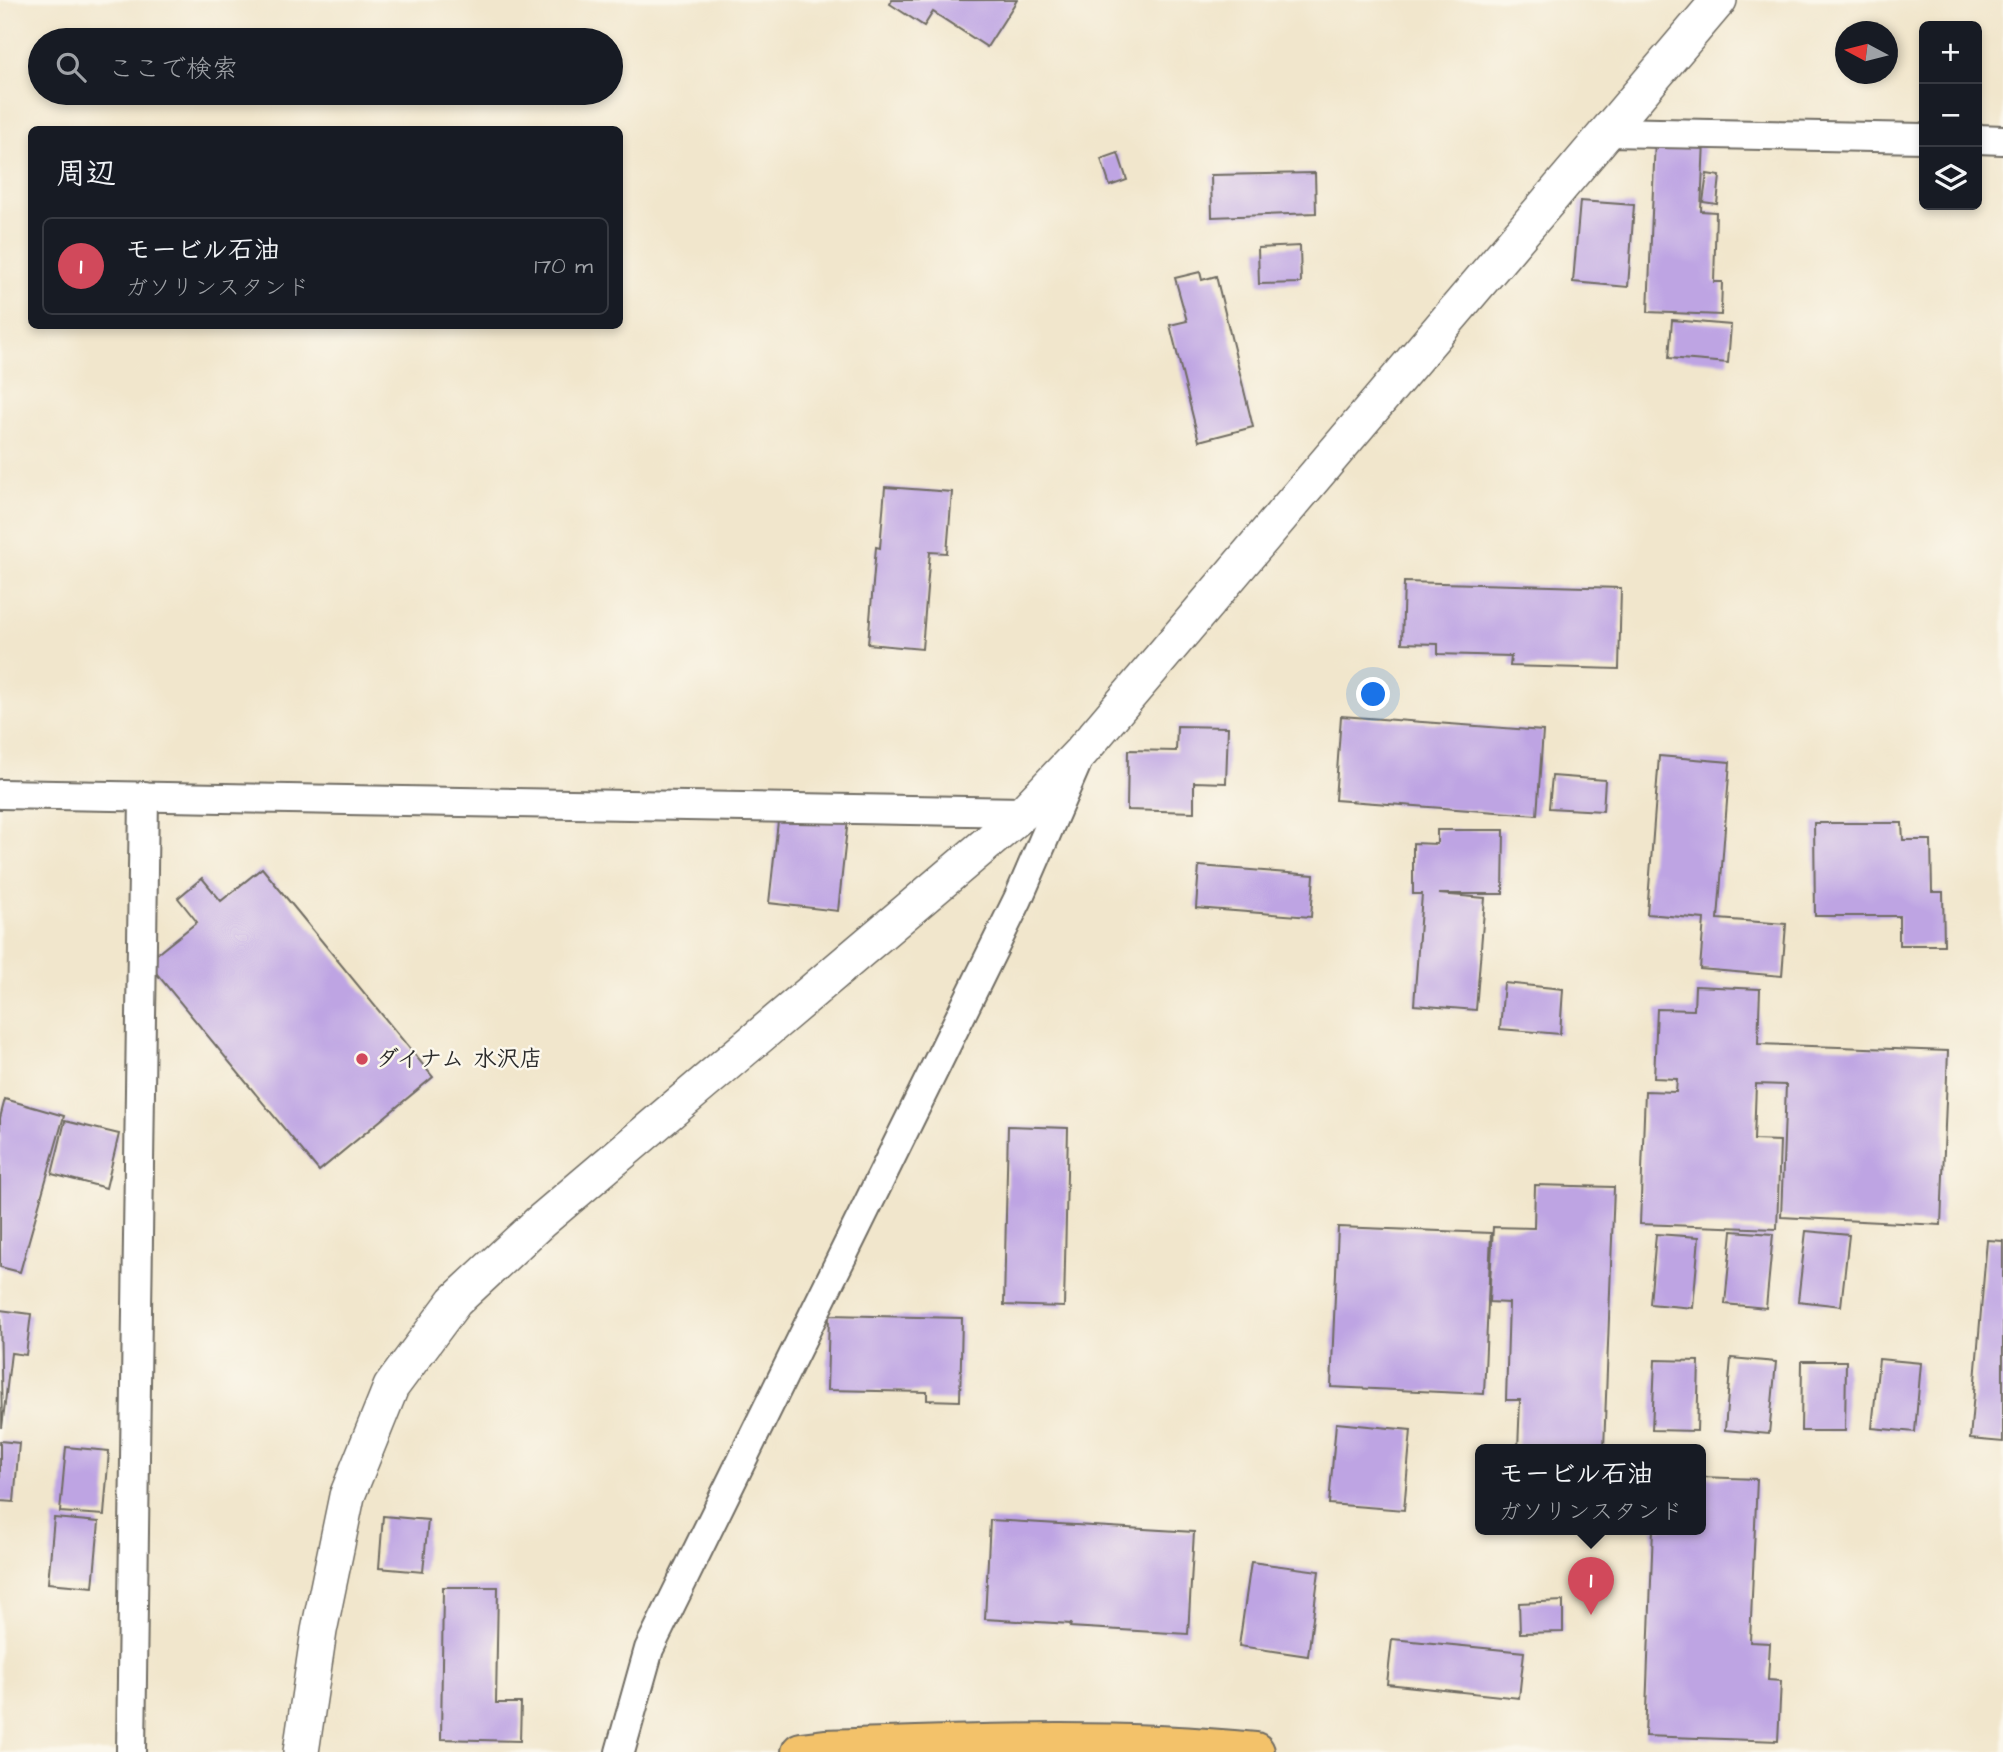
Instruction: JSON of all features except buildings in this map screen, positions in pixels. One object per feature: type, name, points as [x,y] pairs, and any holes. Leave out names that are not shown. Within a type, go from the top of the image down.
[{"type":"highway","points":[[801,1752],[1017,1742],[1197,1746],[1255,1752]]},
{"type":"street","points":[[302,1752],[319,1631],[347,1496],[391,1387],[455,1301],[540,1222],[1024,812],[1082,752],[1719,0]]},
{"type":"street","points":[[1608,132],[1919,138]]},
{"type":"street","points":[[1982,139],[2003,139]]},
{"type":"street","points":[[620,1752],[649,1648],[1018,899],[1082,752]]},
{"type":"street","points":[[0,794],[1024,812]]},
{"type":"street","points":[[131,1752],[144,796]]},
{"type":"place","name":"ダイナム 水沢店","points":[[362,1059]]},
{"type":"place","name":"モービル石油","points":[[1591,1615]]}]
